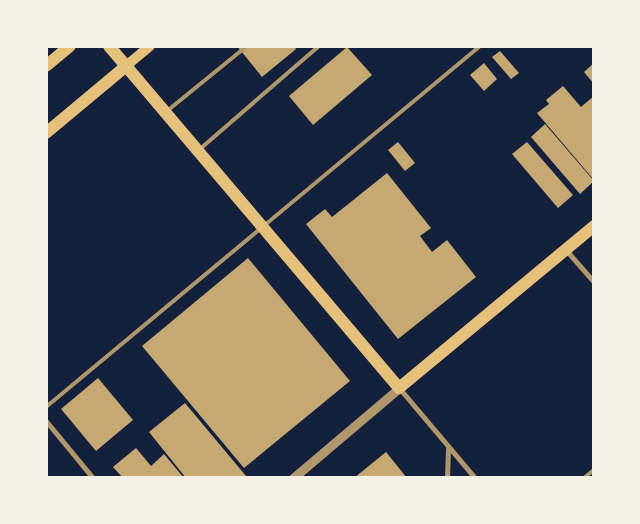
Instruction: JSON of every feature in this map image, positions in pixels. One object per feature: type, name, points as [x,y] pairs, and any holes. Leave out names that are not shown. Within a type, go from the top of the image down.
[{"type":"main road","points":[[46,66],[70,46]]},
{"type":"main road","points":[[109,46],[399,388],[594,226]]},
{"type":"main road","points":[[46,132],[150,46]]},
{"type":"street","points":[[566,249],[594,282]]},
{"type":"street","points":[[293,478],[399,388],[476,478]]},
{"type":"street","points":[[46,421],[93,478]]},
{"type":"street","points":[[447,478],[448,447]]},
{"type":"lane","points":[[162,115],[247,46]]},
{"type":"lane","points":[[198,150],[319,46]]},
{"type":"lane","points":[[46,407],[480,46]]},
{"type":"lane","points":[[584,478],[594,470]]},
{"type":"building","points":[[237,46],[294,46],[296,49],[262,77]]},
{"type":"building","points":[[347,47],[372,75],[313,125],[289,96]]},
{"type":"building","points":[[500,51],[519,73],[511,79],[492,57]]},
{"type":"building","points":[[484,63],[497,79],[484,91],[470,75]]},
{"type":"building","points":[[594,63],[594,84],[584,72]]},
{"type":"building","points":[[563,86],[581,107],[594,96],[594,180],[537,113],[549,104],[546,100]]},
{"type":"building","points":[[545,124],[594,181],[580,194],[531,137]]},
{"type":"building","points":[[398,142],[415,163],[405,171],[388,150]]},
{"type":"building","points":[[527,142],[573,195],[558,208],[512,154]]},
{"type":"building","points":[[387,173],[431,228],[420,236],[432,252],[447,240],[476,277],[398,339],[306,224],[325,209],[332,217]]},
{"type":"building","points":[[248,258],[350,381],[244,468],[142,346]]},
{"type":"building","points":[[98,378],[133,420],[96,451],[61,409]]},
{"type":"building","points":[[185,403],[246,476],[244,478],[186,478],[149,432]]},
{"type":"building","points":[[136,448],[151,466],[164,454],[184,478],[123,478],[113,467]]},
{"type":"building","points":[[386,452],[407,478],[354,478]]}]
